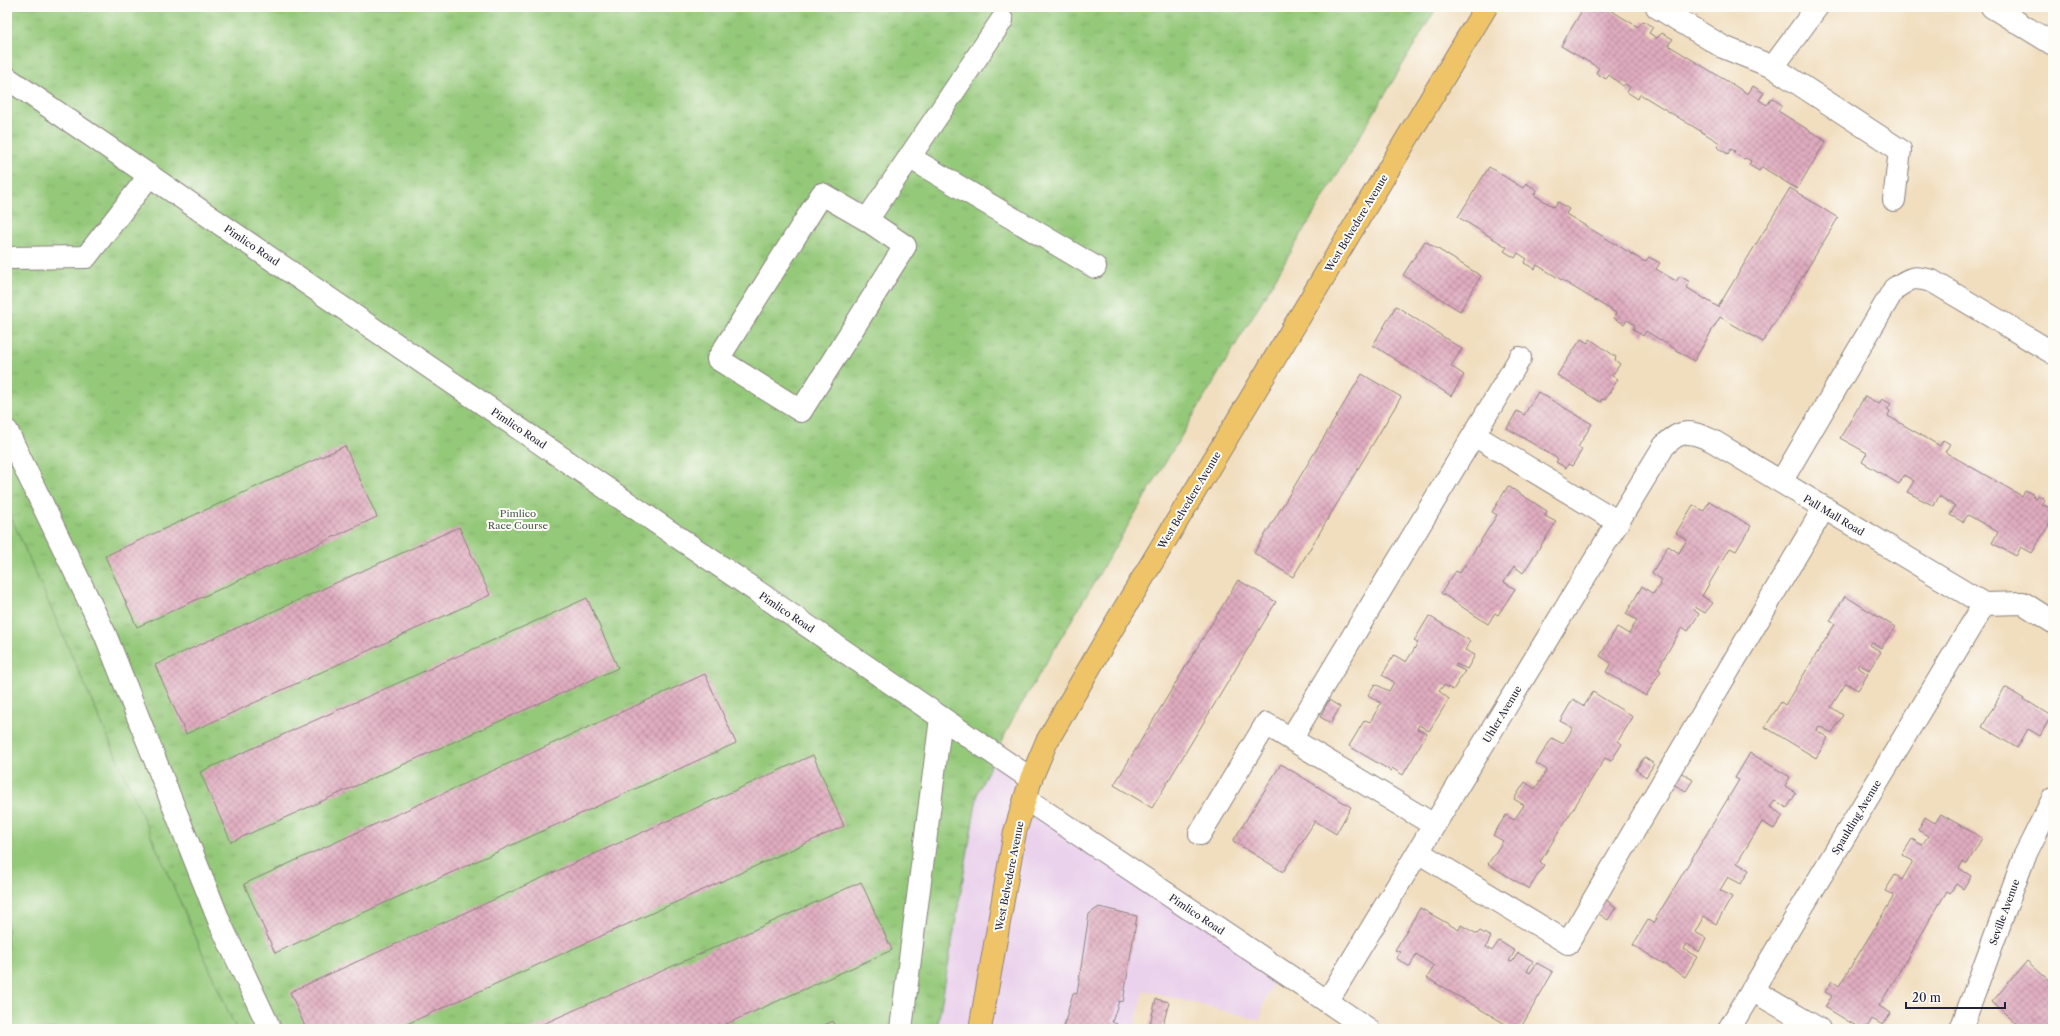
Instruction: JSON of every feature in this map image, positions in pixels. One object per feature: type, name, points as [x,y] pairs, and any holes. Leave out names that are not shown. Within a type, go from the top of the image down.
[{"type":"main road","name":"West Belvedere Avenue","points":[[980,1029],[1015,832],[1028,789],[1046,743],[1071,696],[1486,7]]},
{"type":"street","points":[[1657,7],[1723,47],[1773,67],[1900,150],[1894,200]]},
{"type":"street","points":[[1773,67],[1817,7]]},
{"type":"street","points":[[1992,7],[2053,44]]},
{"type":"street","points":[[867,220],[1002,20]]},
{"type":"street","name":"Pimlico Road","points":[[7,78],[942,718],[1028,789],[1327,1002],[1368,1029]]},
{"type":"street","points":[[909,156],[1095,267]]},
{"type":"street","points":[[7,258],[86,257],[150,175]]},
{"type":"street","points":[[822,194],[867,220],[905,246],[801,411],[718,359],[822,194]]},
{"type":"street","points":[[1781,482],[1894,289],[1907,280],[1916,277],[1932,281],[2053,353]]},
{"type":"street","points":[[1291,739],[1520,358]]},
{"type":"street","points":[[7,431],[105,634],[220,923],[270,1029]]},
{"type":"street","name":"Pall Mall Road","points":[[1683,433],[1697,434],[1713,442],[1984,604]]},
{"type":"street","name":"Uhler Avenue","points":[[1327,1002],[1664,446],[1671,439],[1683,433]]},
{"type":"street","points":[[1474,435],[1618,522]]},
{"type":"street","points":[[1418,852],[1568,943],[1824,508]]},
{"type":"street","points":[[1984,604],[2023,603],[2053,622]]},
{"type":"street","name":"Spaulding Avenue","points":[[1729,1029],[1984,604]]},
{"type":"street","points":[[901,1029],[942,718]]},
{"type":"street","points":[[1200,834],[1266,724],[1434,825]]},
{"type":"street","name":"Seville Avenue","points":[[1961,1029],[2025,855],[2053,799]]},
{"type":"street","points":[[1752,990],[1819,1029]]},
{"type":"shaded area","points":[[993,760],[1005,765],[1021,795],[1280,971],[1265,1000],[1260,1020],[1144,990],[1134,1029],[937,1029],[978,792]]},
{"type":"green space","name":"Pimlico Race Course","points":[[7,7],[1437,7],[1012,720],[978,792],[937,1029],[7,1029]]},
{"type":"green space","points":[[7,508],[236,1029],[7,1029]]},
{"type":"building","points":[[1584,7],[1605,7],[1638,27],[1643,21],[1653,27],[1649,33],[1657,38],[1662,33],[1673,39],[1668,45],[1748,94],[1753,86],[1764,93],[1759,100],[1767,105],[1772,98],[1782,105],[1778,111],[1826,141],[1797,189],[1762,167],[1759,171],[1749,165],[1751,161],[1734,153],[1735,151],[1731,149],[1728,154],[1717,147],[1720,143],[1640,94],[1638,99],[1627,92],[1630,87],[1625,84],[1623,86],[1609,75],[1606,79],[1596,73],[1599,68],[1561,46]]},
{"type":"building","points":[[1489,167],[1523,188],[1526,183],[1537,190],[1534,195],[1554,207],[1558,202],[1569,209],[1566,214],[1645,262],[1649,257],[1660,263],[1656,269],[1676,281],[1680,276],[1690,282],[1686,287],[1718,307],[1790,188],[1838,218],[1763,342],[1720,317],[1694,361],[1646,331],[1643,336],[1633,329],[1635,325],[1627,320],[1624,324],[1614,318],[1616,313],[1537,265],[1535,269],[1524,263],[1527,259],[1518,253],[1515,258],[1504,251],[1507,247],[1458,217]]},
{"type":"building","points":[[1425,241],[1481,276],[1460,311],[1403,275]]},
{"type":"building","points":[[1396,306],[1462,349],[1451,366],[1464,375],[1451,396],[1373,345]]},
{"type":"building","points":[[1581,339],[1588,343],[1590,339],[1616,357],[1615,360],[1620,364],[1612,376],[1618,379],[1605,400],[1602,399],[1600,402],[1557,375]]},
{"type":"building","points":[[1362,374],[1401,397],[1293,577],[1254,553]]},
{"type":"building","points":[[1538,392],[1592,424],[1578,447],[1582,450],[1572,466],[1568,464],[1566,468],[1556,462],[1558,459],[1507,428],[1517,411],[1524,415]]},
{"type":"building","points":[[1865,396],[1879,404],[1882,399],[1891,404],[1887,409],[1890,411],[1888,416],[1940,446],[1943,440],[1950,444],[1945,452],[2022,496],[2025,490],[2034,495],[2032,497],[2035,499],[2038,495],[2045,500],[2042,504],[2053,510],[2053,518],[2032,553],[2021,547],[2016,556],[1992,543],[1998,532],[1968,515],[1963,522],[1950,515],[1955,506],[1939,496],[1934,506],[1907,492],[1914,481],[1904,475],[1899,484],[1862,462],[1867,453],[1840,438]]},
{"type":"building","points":[[345,446],[377,517],[137,627],[105,556]]},
{"type":"building","points":[[1508,486],[1547,511],[1545,516],[1556,522],[1523,573],[1514,566],[1504,582],[1515,589],[1498,615],[1495,613],[1488,624],[1441,593],[1456,571],[1460,573],[1497,515],[1492,512]]},
{"type":"building","points":[[1709,501],[1751,526],[1736,551],[1730,548],[1702,596],[1713,603],[1705,613],[1695,607],[1694,610],[1699,614],[1688,631],[1682,627],[1658,669],[1661,671],[1646,696],[1606,672],[1611,663],[1600,656],[1617,627],[1629,634],[1637,620],[1626,614],[1642,586],[1653,594],[1662,580],[1652,573],[1668,546],[1679,553],[1687,540],[1676,533],[1693,505],[1704,511]]},
{"type":"building","points":[[459,527],[490,595],[186,734],[155,665]]},
{"type":"building","points":[[1238,580],[1276,602],[1152,808],[1114,785]]},
{"type":"building","points":[[1845,596],[1895,627],[1881,648],[1872,642],[1870,645],[1881,652],[1869,670],[1859,664],[1857,667],[1868,674],[1858,690],[1846,683],[1831,707],[1843,715],[1832,733],[1819,726],[1816,730],[1828,738],[1816,758],[1765,727],[1781,702],[1785,705],[1835,624],[1830,621]]},
{"type":"building","points":[[587,598],[618,668],[231,842],[200,772]]},
{"type":"building","points":[[1429,616],[1470,641],[1465,650],[1475,655],[1467,669],[1456,664],[1455,666],[1465,671],[1453,690],[1444,685],[1439,691],[1449,699],[1429,731],[1419,725],[1417,729],[1427,733],[1403,775],[1392,768],[1391,771],[1349,746],[1364,721],[1370,722],[1381,703],[1368,695],[1375,684],[1389,691],[1394,682],[1382,675],[1394,655],[1406,662],[1418,643],[1414,641]]},
{"type":"building","points":[[705,674],[736,743],[275,953],[244,884]]},
{"type":"building","points":[[2005,687],[2051,716],[2040,736],[2028,729],[2017,748],[1982,727]]},
{"type":"building","points":[[1593,692],[1633,717],[1618,741],[1622,744],[1611,761],[1605,758],[1540,862],[1544,865],[1529,889],[1488,864],[1503,841],[1493,835],[1506,815],[1514,820],[1524,805],[1514,799],[1525,782],[1535,789],[1547,770],[1536,763],[1552,738],[1563,744],[1573,728],[1560,721],[1573,699],[1584,706]]},
{"type":"building","points":[[1329,700],[1340,707],[1331,723],[1320,717]]},
{"type":"building","points":[[1750,753],[1790,777],[1785,786],[1796,793],[1787,808],[1775,800],[1770,807],[1783,815],[1774,829],[1762,822],[1737,863],[1749,870],[1741,884],[1728,877],[1720,890],[1732,897],[1716,924],[1704,916],[1695,932],[1706,938],[1699,952],[1687,944],[1684,949],[1697,957],[1685,977],[1633,945],[1648,920],[1653,923],[1739,780],[1735,778]]},
{"type":"building","points":[[813,755],[844,826],[396,1029],[306,1029],[290,992]]},
{"type":"building","points":[[1644,757],[1654,764],[1646,777],[1636,770]]},
{"type":"building","points":[[1281,764],[1351,807],[1336,834],[1315,821],[1283,872],[1233,841]]},
{"type":"building","points":[[1680,772],[1693,780],[1686,791],[1673,784]]},
{"type":"building","points":[[1941,814],[1982,838],[1967,864],[1963,862],[1959,868],[1971,876],[1963,889],[1956,884],[1950,893],[1947,891],[1879,1006],[1891,1013],[1883,1025],[1872,1019],[1866,1029],[1861,1029],[1825,1007],[1832,996],[1825,992],[1832,981],[1839,986],[1891,901],[1894,895],[1885,891],[1895,875],[1902,879],[1903,878],[1913,861],[1902,855],[1912,839],[1922,845],[1928,836],[1918,830],[1925,817],[1935,823]]},
{"type":"building","points":[[861,882],[892,950],[715,1029],[532,1029]]},
{"type":"building","points":[[1605,899],[1616,907],[1608,920],[1596,912]]},
{"type":"building","points":[[1099,907],[1137,916],[1123,1002],[1119,1001],[1112,1022],[1117,1024],[1116,1029],[1063,1029],[1073,993],[1077,994],[1089,914]]},
{"type":"building","points":[[1420,908],[1459,930],[1461,925],[1477,934],[1480,931],[1491,937],[1486,947],[1492,951],[1499,941],[1515,951],[1509,961],[1512,962],[1518,953],[1533,961],[1527,971],[1530,973],[1537,963],[1553,972],[1520,1029],[1514,1029],[1427,978],[1434,966],[1416,954],[1410,967],[1396,958],[1400,952],[1395,950]]},
{"type":"building","points":[[2027,961],[2053,984],[2053,1029],[2023,1029],[1992,1002]]},
{"type":"building","points":[[1156,999],[1169,1002],[1162,1029],[1149,1028]]},
{"type":"building","points":[[833,1021],[837,1029],[816,1029]]}]
